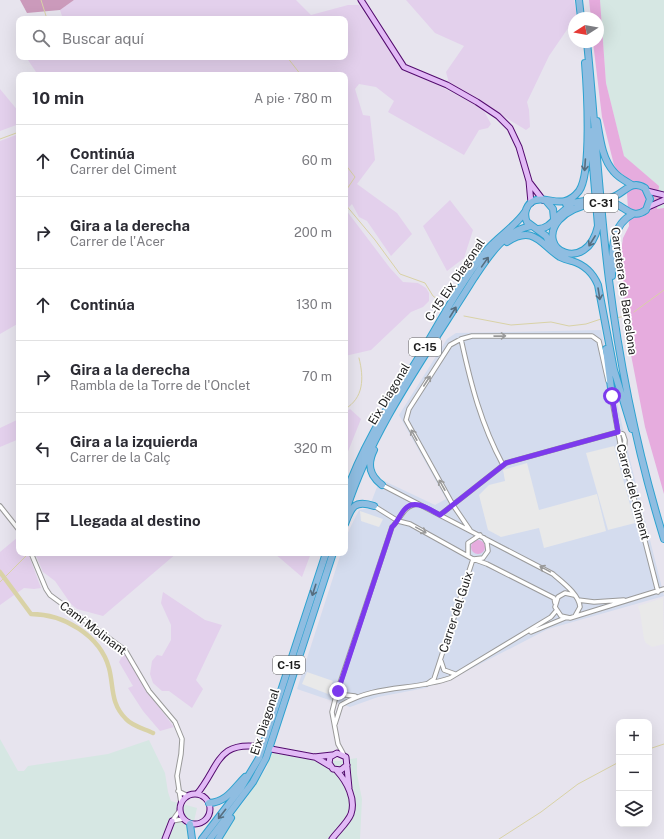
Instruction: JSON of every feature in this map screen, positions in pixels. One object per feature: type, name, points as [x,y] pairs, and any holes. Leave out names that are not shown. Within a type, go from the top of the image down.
[{"type":"highway","points":[[579,0],[580,12]]},
{"type":"highway","points":[[582,0],[583,12]]},
{"type":"highway","points":[[583,48],[598,226],[595,237],[586,249],[573,255],[564,253],[554,242],[553,234],[555,226],[567,213],[590,203]]},
{"type":"highway","name":"Carretera de Barcelona","points":[[588,48],[602,215],[617,321],[618,341],[638,438],[664,540]]},
{"type":"highway","points":[[592,97],[595,102],[600,137],[606,160],[614,173],[632,185],[640,186],[647,191],[650,199],[648,207],[642,212],[633,214],[624,219],[618,226],[614,238],[612,276],[615,309]]},
{"type":"highway","points":[[531,203],[559,202],[572,198],[579,191],[583,183],[587,150],[587,106]]},
{"type":"highway","points":[[538,229],[547,227],[567,208],[610,200],[632,185]]},
{"type":"highway","points":[[623,192],[621,200],[623,208]]},
{"type":"highway","points":[[610,200],[633,214]]},
{"type":"highway","points":[[546,202],[562,205],[590,203]]},
{"type":"highway","points":[[546,202],[554,213],[554,219]]},
{"type":"highway","name":"C-15","points":[[525,212],[531,203]]},
{"type":"highway","points":[[525,212],[526,220],[530,226],[538,229],[548,239],[554,252]]},
{"type":"highway","name":"C-15 Eix Diagonal","points":[[348,488],[357,463],[372,433],[468,276],[493,243],[522,218],[525,212]]},
{"type":"highway","name":"Eix Diagonal","points":[[348,506],[363,465],[378,434],[474,278],[497,247],[514,232],[530,226]]},
{"type":"highway","points":[[497,247],[519,236],[531,236],[543,241],[564,259],[580,263],[594,275],[598,285],[614,370],[632,429],[638,438]]},
{"type":"highway","points":[[605,325],[607,362],[612,396]]},
{"type":"highway","points":[[378,434],[369,466],[374,479],[382,484]]},
{"type":"highway","points":[[348,518],[353,507],[358,504],[364,503],[374,506]]},
{"type":"highway","name":"C-15","points":[[202,839],[250,775],[262,752],[325,556]]},
{"type":"highway","name":"Eix Diagonal","points":[[210,839],[254,782],[266,758],[332,556]]},
{"type":"highway","points":[[209,803],[218,802],[225,799],[244,778],[250,775]]},
{"type":"highway","points":[[218,839],[223,836],[233,810]]},
{"type":"highway","points":[[190,824],[192,839]]},
{"type":"street","points":[[361,0],[404,66],[447,85],[492,112],[512,132],[529,181],[531,203]]},
{"type":"street","points":[[529,181],[546,202]]},
{"type":"street","points":[[647,191],[664,194]]},
{"type":"street","points":[[648,207],[664,200]]},
{"type":"street","name":"Carrer del Ciment","points":[[461,339],[472,336],[592,336],[598,341],[612,396],[618,432],[622,434],[625,440],[624,458],[658,592]]},
{"type":"street","points":[[470,530],[453,504],[406,420],[406,414],[446,350],[461,339],[473,395],[494,449],[503,465]]},
{"type":"street","points":[[440,515],[503,465],[618,432]]},
{"type":"street","points":[[382,484],[553,574],[567,585],[578,600],[580,607],[575,616]]},
{"type":"street","points":[[332,839],[351,815],[346,759],[338,744],[332,712],[393,526],[398,521],[404,509],[412,504],[418,504]]},
{"type":"street","points":[[0,506],[16,526]]},
{"type":"street","points":[[374,506],[398,521],[410,524],[473,559],[554,598],[556,611],[565,618]]},
{"type":"street","points":[[386,513],[392,520],[393,526]]},
{"type":"street","points":[[468,555],[468,543],[481,536]]},
{"type":"street","points":[[473,559],[483,558],[488,551],[487,543],[481,536]]},
{"type":"street","name":"Camí Molinant","points":[[32,556],[50,595],[128,653],[149,691],[175,722],[182,739],[177,776],[178,791],[181,802]]},
{"type":"street","name":"Carrer del Guix","points":[[424,685],[434,679],[473,559]]},
{"type":"street","name":"Carrer del Guix","points":[[471,565],[480,562]]},
{"type":"street","points":[[521,636],[565,618],[664,590]]},
{"type":"street","points":[[555,603],[562,594],[574,595]]},
{"type":"street","points":[[578,600],[594,602],[631,599]]},
{"type":"street","points":[[335,727],[341,705],[355,696],[385,688],[435,683],[456,674],[521,636],[551,617],[556,611]]},
{"type":"street","name":"Carrer del Guix","points":[[441,659],[444,670],[456,674]]},
{"type":"street","points":[[338,691],[346,695],[355,696]]},
{"type":"street","points":[[330,766],[329,760],[334,754],[338,744]]},
{"type":"street","points":[[197,794],[207,782],[217,761],[226,752],[242,745],[262,747]]},
{"type":"street","points":[[271,749],[314,757],[338,771],[348,784],[349,788]]},
{"type":"street","points":[[314,757],[334,754],[344,755]]},
{"type":"street","points":[[338,771],[342,770],[347,765]]},
{"type":"street","points":[[205,797],[207,782]]},
{"type":"street","points":[[178,791],[188,796]]},
{"type":"street","points":[[197,794],[205,797],[209,803],[211,812],[207,820],[199,824],[190,824],[183,819],[180,810],[181,802],[188,796],[197,794]]},
{"type":"street","points":[[165,839],[172,821],[180,810]]},
{"type":"street","points":[[172,821],[183,819]]},
{"type":"shaded area","points":[[20,0],[74,0],[60,10],[27,13]]},
{"type":"shaded area","points":[[74,0],[296,0],[311,15],[348,5],[359,5],[404,70],[432,82],[483,109],[491,124],[488,128],[479,130],[464,155],[388,112],[394,101],[376,87],[359,84],[355,89],[363,115],[370,116],[375,160],[357,184],[397,213],[412,234],[391,256],[367,221],[359,217],[352,204],[348,208],[348,72],[36,72],[28,60],[348,60],[348,16],[62,16],[60,10]]},
{"type":"shaded area","points":[[406,0],[574,0],[576,12],[568,12],[568,28],[549,56],[527,102],[530,127],[526,130],[449,83],[446,72],[464,46],[435,33]]},
{"type":"shaded area","points":[[589,0],[600,0],[601,12],[590,12]]},
{"type":"shaded area","points":[[600,0],[664,0],[664,208],[657,209],[659,186],[624,157],[606,83],[603,48],[604,12],[601,12]]},
{"type":"shaded area","points":[[594,48],[603,48],[606,83],[624,156],[659,186],[658,196],[664,197],[664,199],[658,201],[657,209],[664,208],[664,494],[645,427],[625,324],[621,252],[623,238],[629,226],[626,177],[618,171],[614,165],[602,117]]},
{"type":"shaded area","points":[[0,89],[16,108],[16,125],[0,131]]},
{"type":"shaded area","points":[[16,135],[16,325],[0,334],[0,141]]},
{"type":"shaded area","points":[[450,200],[473,230],[464,258],[447,271],[423,226]]},
{"type":"shaded area","points":[[348,213],[390,268],[403,282],[418,283],[426,288],[429,293],[429,301],[423,307],[411,312],[371,350],[348,355]]},
{"type":"shaded area","points":[[601,330],[629,456],[664,596],[548,629],[455,677],[425,688],[378,697],[350,707],[297,689],[340,556],[348,556],[349,530],[359,510],[369,508],[380,479],[435,505],[446,499],[399,415],[447,339],[456,333]]},
{"type":"shaded area","points":[[350,409],[361,419],[348,452],[348,410]]},
{"type":"shaded area","points":[[16,420],[16,440],[0,447],[0,428]]},
{"type":"shaded area","points":[[614,446],[635,523],[608,530],[586,453]]},
{"type":"shaded area","points":[[527,463],[539,510],[597,494],[606,531],[544,548],[539,528],[501,537],[488,530],[479,495],[489,485],[505,481],[503,470]]},
{"type":"shaded area","points":[[360,511],[383,519],[379,527],[361,521]]},
{"type":"shaded area","points":[[16,539],[16,556],[29,556],[41,588],[24,588],[0,605],[0,552]]},
{"type":"shaded area","points":[[475,540],[481,540],[485,544],[485,550],[481,554],[475,554],[471,550],[471,544]]},
{"type":"shaded area","points":[[36,556],[173,556],[103,616],[77,609],[71,604],[55,581],[43,572]]},
{"type":"shaded area","points":[[278,556],[310,556],[302,577]]},
{"type":"shaded area","points":[[163,592],[205,620],[222,625],[196,680],[203,689],[192,708],[169,691],[162,691],[153,683],[150,674],[152,661],[157,655],[162,656],[171,640],[171,625],[161,603]]},
{"type":"shaded area","points":[[663,598],[664,644],[652,647],[646,643],[644,639],[638,606]]},
{"type":"shaded area","points":[[124,652],[128,655],[149,694],[174,727],[160,731],[143,711],[128,688],[133,686],[119,662]]},
{"type":"shaded area","points":[[307,672],[333,681],[328,694],[302,684]]},
{"type":"shaded area","points":[[0,739],[18,771],[24,771],[28,766],[108,754],[149,740],[165,773],[171,801],[197,808],[190,839],[0,839]]},
{"type":"shaded area","points":[[271,750],[315,760],[339,761],[357,758],[357,774],[362,799],[360,839],[214,839],[246,799],[267,767]]},
{"type":"waterway","points":[[41,0],[46,16]]},
{"type":"waterway","points":[[289,60],[299,72]]},
{"type":"waterway","points":[[0,139],[16,133]]},
{"type":"waterway","points":[[348,168],[355,177],[348,188]]},
{"type":"waterway","points":[[348,208],[375,240],[400,274],[425,283],[433,296],[440,301]]},
{"type":"waterway","points":[[634,312],[664,290]]},
{"type":"waterway","points":[[464,316],[511,325],[551,322],[569,326],[586,324],[601,319]]},
{"type":"waterway","points":[[616,318],[625,316]]},
{"type":"waterway","points":[[348,406],[356,399],[361,387],[362,373],[359,358]]},
{"type":"waterway","points":[[0,582],[26,556]]},
{"type":"waterway","points":[[0,572],[31,614],[43,615],[67,622],[89,636],[98,646],[109,668],[113,695],[117,707],[132,724],[153,733]]},
{"type":"waterway","points":[[652,748],[664,744]]},
{"type":"waterway","points":[[499,839],[541,812],[578,784],[616,764]]},
{"type":"route","points":[[338,691],[392,527],[398,521],[404,509],[412,504],[418,504],[440,515],[506,463],[618,432],[612,396]]}]
